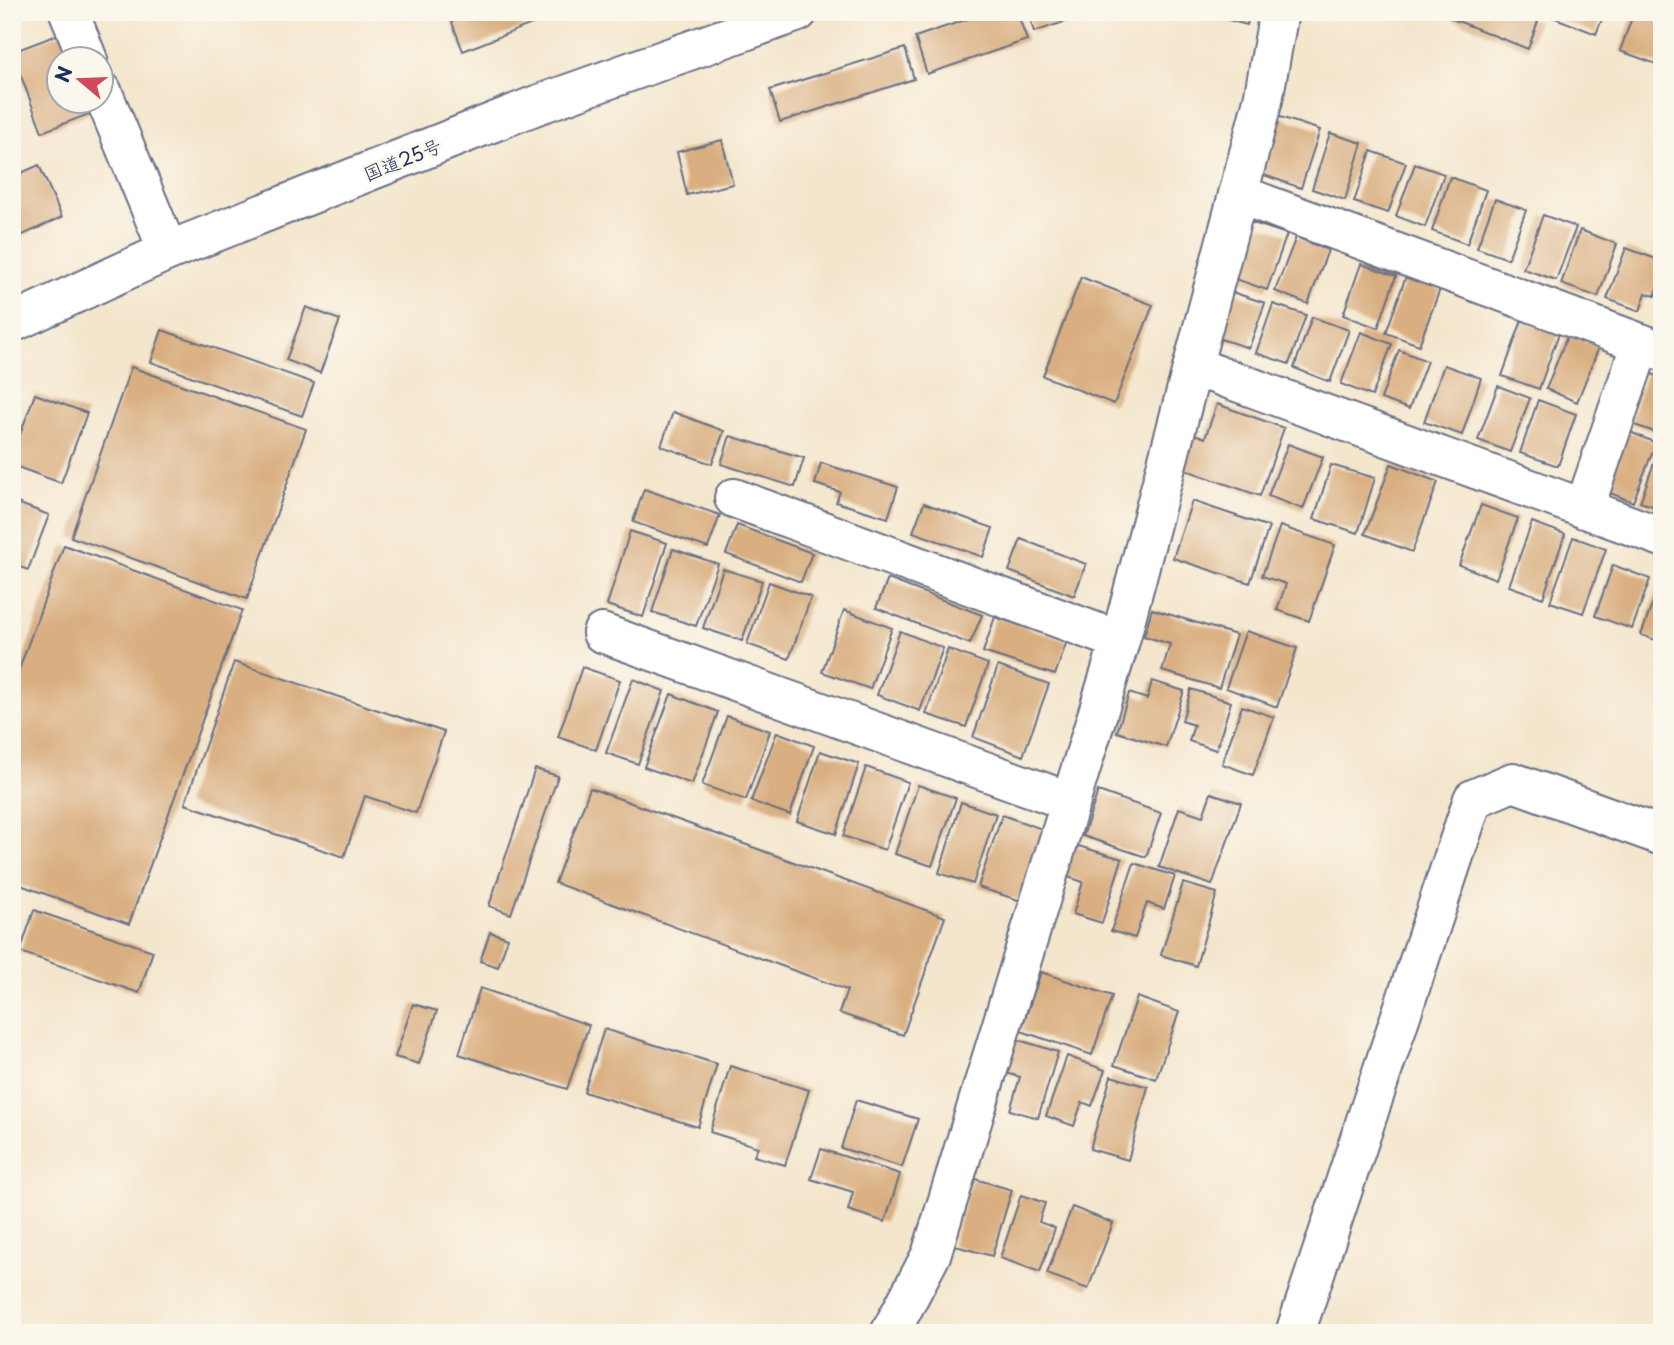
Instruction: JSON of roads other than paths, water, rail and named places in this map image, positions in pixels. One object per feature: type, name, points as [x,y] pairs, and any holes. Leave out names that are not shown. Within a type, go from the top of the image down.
[{"type":"main road","points":[[69,12],[82,46]]},
{"type":"main road","name":"国道25号","points":[[12,323],[168,251],[534,106],[798,12]]},
{"type":"main road","points":[[890,1333],[931,1255],[1121,641],[1263,100],[1279,12]]},
{"type":"main road","points":[[112,116],[168,251]]},
{"type":"main road","points":[[1238,194],[1652,347],[1584,509]]},
{"type":"main road","points":[[1193,366],[1662,537]]},
{"type":"main road","points":[[734,498],[1121,641]]},
{"type":"main road","points":[[602,632],[1071,802]]},
{"type":"main road","points":[[1295,1333],[1473,799],[1513,782],[1662,836]]}]
